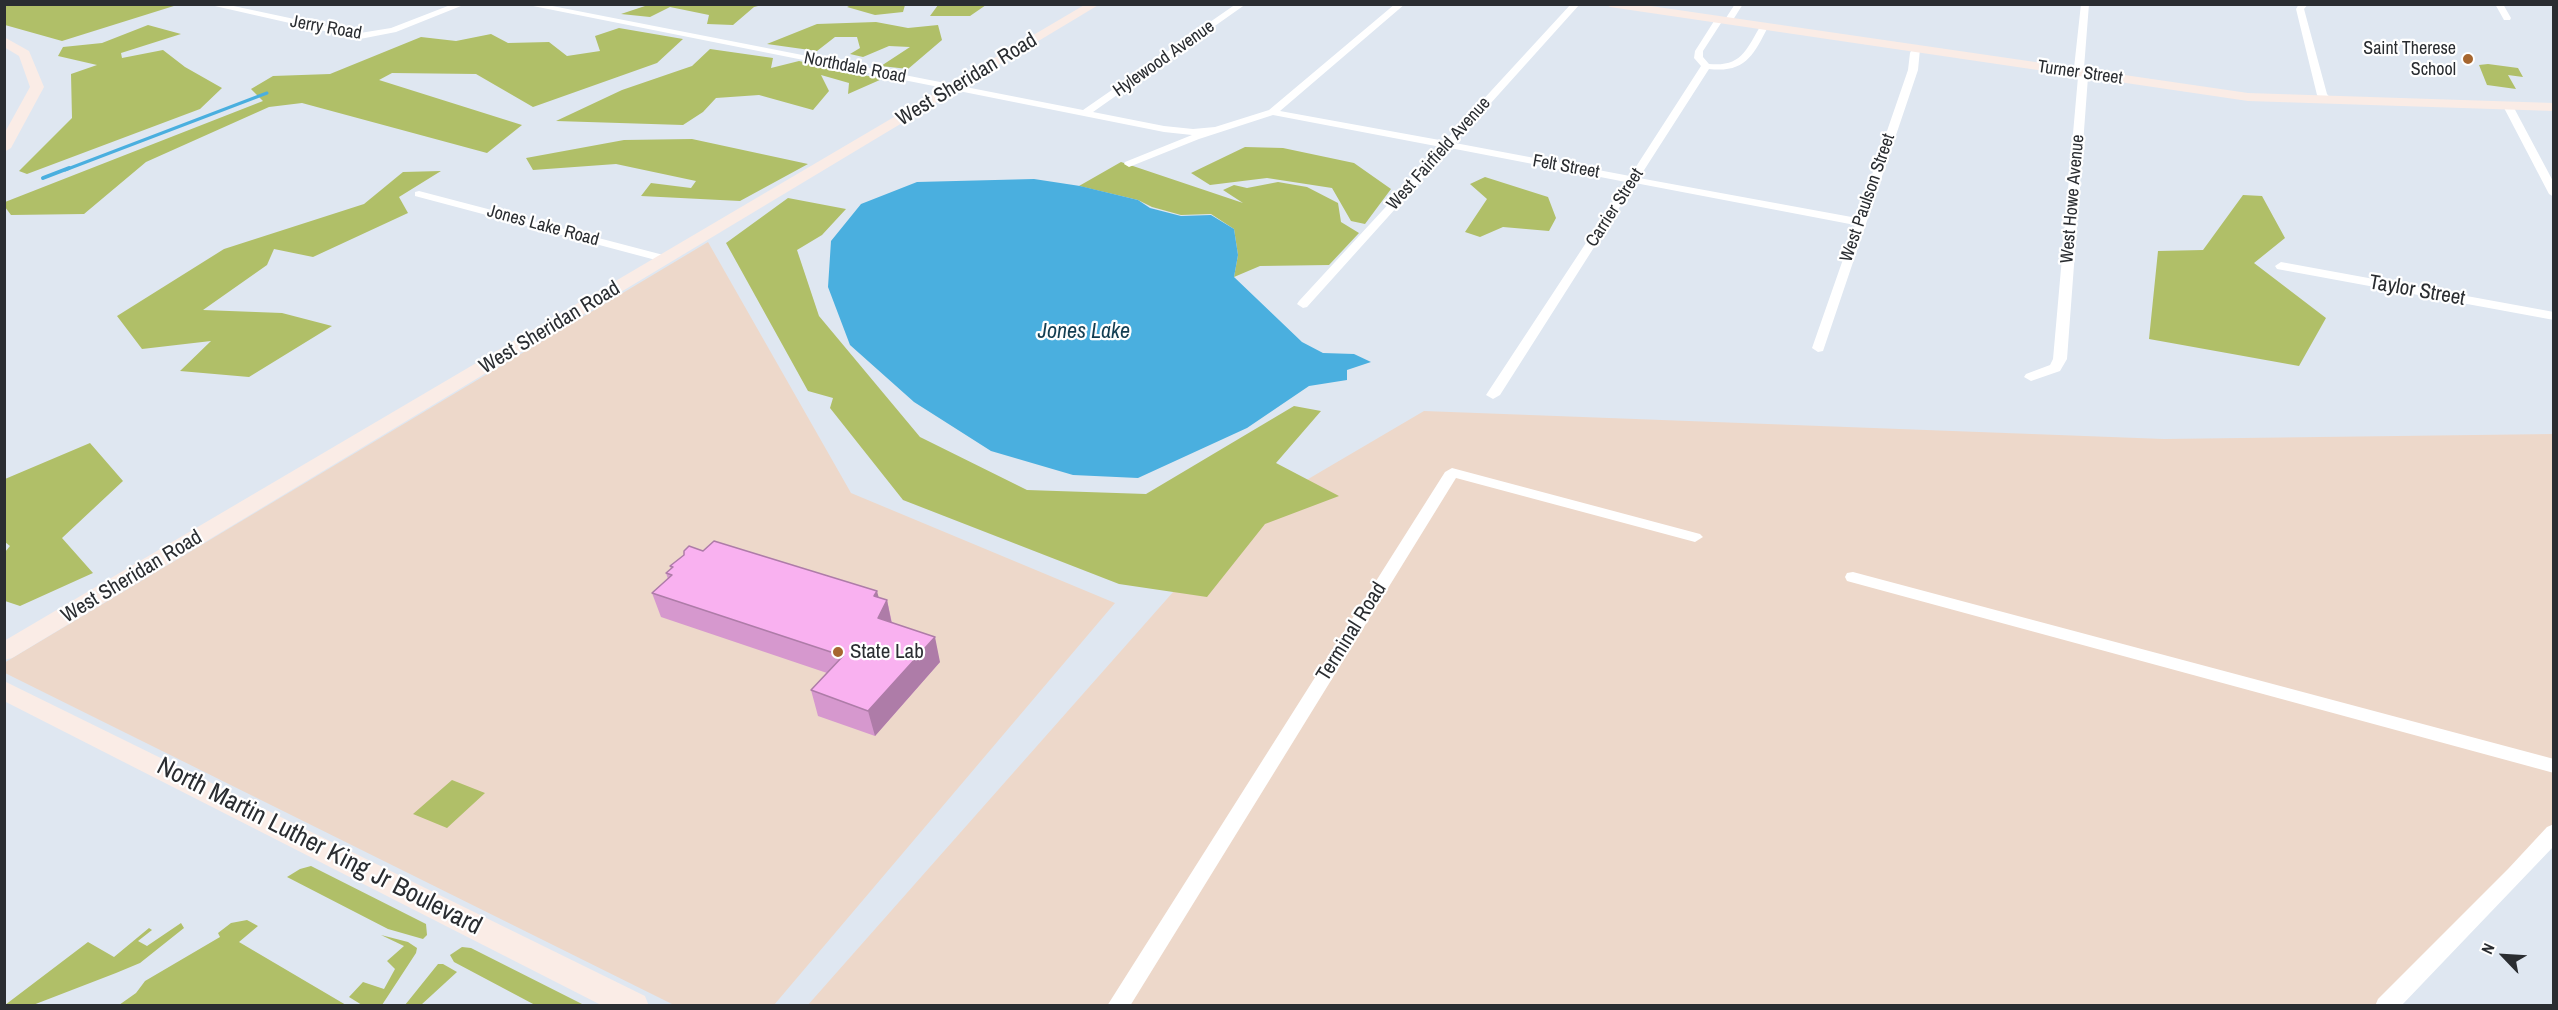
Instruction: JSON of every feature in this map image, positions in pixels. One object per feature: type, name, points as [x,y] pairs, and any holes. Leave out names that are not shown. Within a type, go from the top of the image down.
[{"type":"street","name":"Jerry Road","points":[[210,4],[350,35],[371,35],[393,30],[462,4]]},
{"type":"street","name":"Northdale Road","points":[[527,4],[1178,131],[1219,130]]},
{"type":"street","name":"West Sheridan Road","points":[[4,652],[1095,4]]},
{"type":"street","name":"Hylewood Avenue","points":[[1086,113],[1242,4]]},
{"type":"street","points":[[1129,164],[1195,137],[1272,112],[1401,4]]},
{"type":"street","name":"West Fairfield Avenue","points":[[1302,304],[1576,4]]},
{"type":"street","name":"Turner Street","points":[[1610,4],[2248,97],[2553,107]]},
{"type":"street","points":[[1739,4],[1699,51],[1698,58],[1706,66],[1725,67],[1741,63],[1746,59],[1764,27]]},
{"type":"street","name":"West Howe Avenue","points":[[2031,377],[2055,368],[2060,359],[2084,77],[2079,68],[2085,4]]},
{"type":"street","points":[[2304,4],[2300,9],[2322,95],[2327,100]]},
{"type":"street","points":[[2499,4],[2507,18]]},
{"type":"street","points":[[4,41],[25,54],[37,87],[4,148]]},
{"type":"street","name":"West Paulson Street","points":[[1818,348],[1912,70],[1916,49]]},
{"type":"street","name":"Carrier Street","points":[[1493,395],[1706,66]]},
{"type":"street","points":[[2508,106],[2553,194]]},
{"type":"street","name":"Felt Street","points":[[1272,112],[1859,222]]},
{"type":"street","name":"Jones Lake Road","points":[[419,194],[667,259]]},
{"type":"street","name":"Taylor Street","points":[[2281,266],[2553,316]]},
{"type":"street","name":"Terminal Road","points":[[1118,1005],[1452,471],[1695,537]]},
{"type":"street","points":[[1853,577],[2553,766]]},
{"type":"street","name":"North Martin Luther King Jr Boulevard","points":[[4,690],[634,1005]]},
{"type":"street","points":[[2386,1005],[2515,875],[2553,832]]},
{"type":"shaded area","points":[[708,242],[851,493],[1115,603],[774,1005],[674,1005],[5,673],[4,663]]},
{"type":"shaded area","points":[[1424,411],[2164,439],[2553,434],[2553,832],[2386,1005],[807,1006],[1235,522]]},
{"type":"green space","points":[[651,4],[762,5],[754,7],[733,25],[707,24],[709,15],[670,7],[650,17],[621,14]]},
{"type":"green space","points":[[853,4],[905,5],[903,12],[875,15],[847,7]]},
{"type":"green space","points":[[4,5],[177,5],[62,41],[5,25]]},
{"type":"green space","points":[[938,5],[986,5],[970,16],[930,16]]},
{"type":"green space","points":[[876,22],[908,28],[938,25],[942,40],[908,69],[881,66],[910,47],[889,46],[863,57],[850,54],[860,48],[857,37],[835,37],[817,51],[767,44],[817,24]]},
{"type":"green space","points":[[148,25],[181,34],[121,53],[122,58],[163,50],[185,67],[222,88],[200,109],[27,174],[19,171],[72,118],[71,74],[97,65],[58,56],[63,47],[102,43]]},
{"type":"green space","points":[[619,28],[683,39],[657,63],[533,107],[476,74],[392,73],[379,80],[522,125],[487,153],[302,103],[269,107],[146,162],[84,214],[11,215],[5,207],[5,202],[263,101],[251,89],[273,76],[330,74],[421,37],[456,41],[491,34],[508,43],[549,42],[567,56],[600,51],[595,36]]},
{"type":"green space","points":[[710,49],[773,58],[771,68],[799,61],[882,79],[848,94],[849,83],[821,75],[829,91],[813,110],[759,95],[716,98],[703,112],[683,125],[556,121],[622,90],[692,66]]},
{"type":"green space","points":[[2479,65],[2518,68],[2523,77],[2508,75],[2516,89],[2487,85]]},
{"type":"green space","points":[[692,139],[808,164],[740,201],[641,196],[651,183],[691,188],[696,181],[616,164],[533,170],[526,158],[624,140]]},
{"type":"green space","points":[[1245,147],[1283,148],[1354,163],[1391,189],[1365,224],[1351,221],[1332,188],[1267,178],[1210,185],[1191,173]]},
{"type":"green space","points":[[1121,162],[1243,203],[1223,190],[1234,185],[1247,188],[1278,182],[1307,187],[1338,203],[1341,222],[1359,233],[1329,265],[1260,266],[1234,277],[1238,255],[1234,229],[1211,214],[1181,215],[1152,207],[1138,200],[1079,186]]},
{"type":"green space","points":[[441,171],[399,197],[408,213],[313,257],[274,249],[267,265],[203,310],[282,313],[332,326],[249,377],[180,371],[211,341],[142,349],[117,316],[224,249],[364,204],[403,172]]},
{"type":"green space","points":[[1485,177],[1548,197],[1556,218],[1549,231],[1503,227],[1480,237],[1465,232],[1487,199],[1470,184]]},
{"type":"green space","points":[[2243,195],[2262,196],[2285,238],[2254,263],[2326,318],[2299,366],[2149,339],[2158,251],[2203,250]]},
{"type":"green space","points":[[788,198],[846,209],[822,235],[797,250],[819,316],[920,437],[1027,490],[1146,494],[1294,406],[1321,411],[1276,463],[1339,496],[1265,524],[1207,597],[1119,584],[903,500],[830,408],[833,398],[808,391],[726,243]]},
{"type":"green space","points":[[90,443],[123,481],[62,538],[93,573],[20,606],[5,601],[5,552],[10,546],[5,542],[5,479]]},
{"type":"green space","points":[[452,780],[485,793],[447,828],[413,814]]},
{"type":"green space","points":[[311,866],[426,924],[427,935],[423,939],[388,929],[287,877],[300,869]]},
{"type":"green space","points":[[247,920],[258,926],[239,942],[346,1005],[119,1005],[136,993],[145,981],[220,937],[218,933],[231,923]]},
{"type":"green space","points":[[181,923],[184,928],[140,963],[33,1005],[5,1005],[88,942],[114,957],[149,928],[152,930],[138,941],[147,946]]},
{"type":"green space","points":[[381,935],[408,942],[417,948],[416,953],[382,1005],[362,1005],[349,997],[363,982],[384,989],[395,969],[387,961],[404,946]]},
{"type":"green space","points":[[462,947],[471,948],[584,1005],[535,1005],[454,962],[450,955]]},
{"type":"green space","points":[[438,964],[443,964],[457,972],[421,1005],[405,1005]]},
{"type":"water","name":"Jones Lake","points":[[1034,179],[1080,186],[1138,200],[1150,208],[1181,216],[1211,215],[1234,229],[1238,255],[1234,277],[1302,342],[1323,353],[1354,354],[1371,362],[1347,370],[1347,380],[1309,386],[1247,428],[1138,478],[1073,475],[991,451],[914,402],[850,345],[828,287],[831,241],[861,204],[917,182]]},
{"type":"building","name":"State Lab","points":[[714,541],[877,591],[874,596],[887,600],[878,618],[935,637],[868,711],[811,690],[843,656],[652,593],[672,575],[666,573],[673,567],[670,566],[684,555],[684,551],[689,546],[703,551]]},
{"type":"waterway","points":[[65,170],[267,93]]},
{"type":"waterway","points":[[43,178],[69,168]]},
{"type":"place","name":"Saint Therese School","points":[[2468,59]]},
{"type":"place","name":"State Lab","points":[[838,652]]}]
